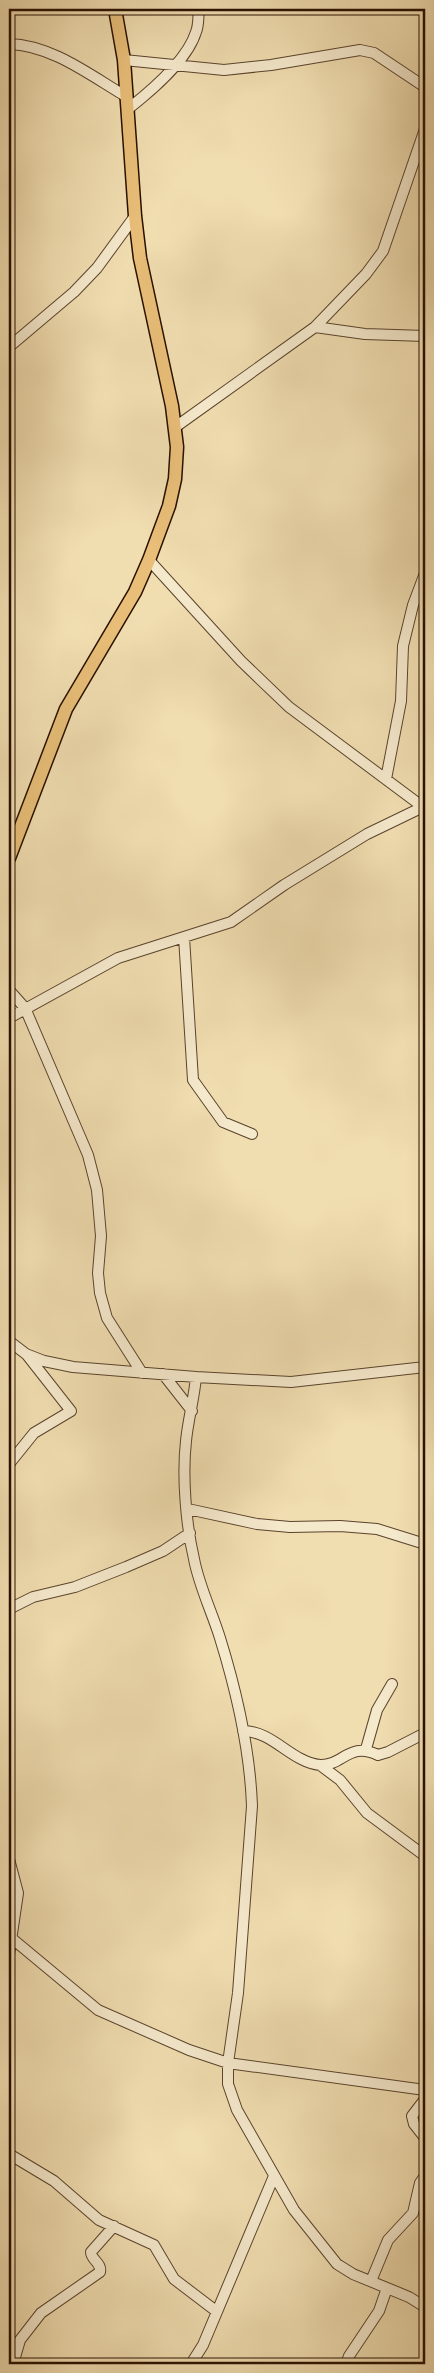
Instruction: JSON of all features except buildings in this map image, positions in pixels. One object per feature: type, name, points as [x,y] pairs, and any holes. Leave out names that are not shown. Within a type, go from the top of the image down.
[{"type":"main road","points":[[9,858],[66,709],[135,592],[169,506],[176,479],[177,446],[172,406],[140,258],[135,216],[124,60],[116,9]]},
{"type":"street","points":[[9,44],[40,50],[66,61],[127,103],[160,82],[192,44],[197,30],[199,9]]},
{"type":"street","points":[[124,60],[202,70],[224,70],[271,65],[360,50],[374,53],[425,87]]},
{"type":"street","points":[[174,428],[315,328],[366,274],[383,252],[425,129]]},
{"type":"street","points":[[9,347],[74,292],[97,268],[135,216]]},
{"type":"street","points":[[315,328],[365,334],[425,336]]},
{"type":"street","points":[[9,1018],[118,958],[232,922],[284,885],[367,834],[424,806],[288,707],[241,662],[149,560]]},
{"type":"street","points":[[386,779],[401,701],[403,646],[425,573]]},
{"type":"street","points":[[184,937],[193,1080],[223,1122],[252,1134]]},
{"type":"street","points":[[9,990],[25,1008],[88,1155],[97,1190],[101,1236],[98,1273],[107,1318],[142,1373]]},
{"type":"street","points":[[9,1341],[26,1354],[71,1411],[34,1433],[9,1464]]},
{"type":"street","points":[[26,1354],[44,1361],[73,1367],[196,1377],[291,1382],[425,1367]]},
{"type":"street","points":[[163,1374],[192,1411]]},
{"type":"street","points":[[196,1377],[186,1442],[190,1533],[194,1559],[220,1640],[243,1731],[251,1782],[252,1806],[238,1994],[228,2063],[228,2084],[237,2110],[294,2210],[337,2264],[409,2297],[425,2307]]},
{"type":"street","points":[[188,1509],[266,1525],[290,1527],[340,1526],[377,1529],[425,1544]]},
{"type":"street","points":[[9,1609],[32,1597],[75,1587],[126,1567],[163,1551],[190,1533]]},
{"type":"street","points":[[366,1749],[377,1710],[392,1684]]},
{"type":"street","points":[[243,1731],[256,1731],[309,1762],[320,1764],[329,1764],[349,1753],[366,1749],[378,1755],[383,1754],[425,1733]]},
{"type":"street","points":[[320,1764],[340,1780],[367,1813],[425,1856]]},
{"type":"street","points":[[9,1859],[18,1893],[9,1954]]},
{"type":"street","points":[[10,1937],[98,2010],[157,2037],[228,2063],[425,2090]]},
{"type":"street","points":[[425,2099],[412,2116],[414,2124],[425,2138]]},
{"type":"street","points":[[9,2154],[54,2181],[99,2220],[154,2245],[174,2279],[216,2311]]},
{"type":"street","points":[[191,2364],[203,2345],[274,2176]]},
{"type":"street","points":[[371,2281],[388,2240],[413,2213],[420,2183],[425,2176]]},
{"type":"street","points":[[13,2364],[20,2340],[41,2313],[100,2272],[100,2266],[91,2256],[91,2252],[114,2226]]},
{"type":"street","points":[[346,2364],[349,2356],[379,2311],[387,2288]]}]
